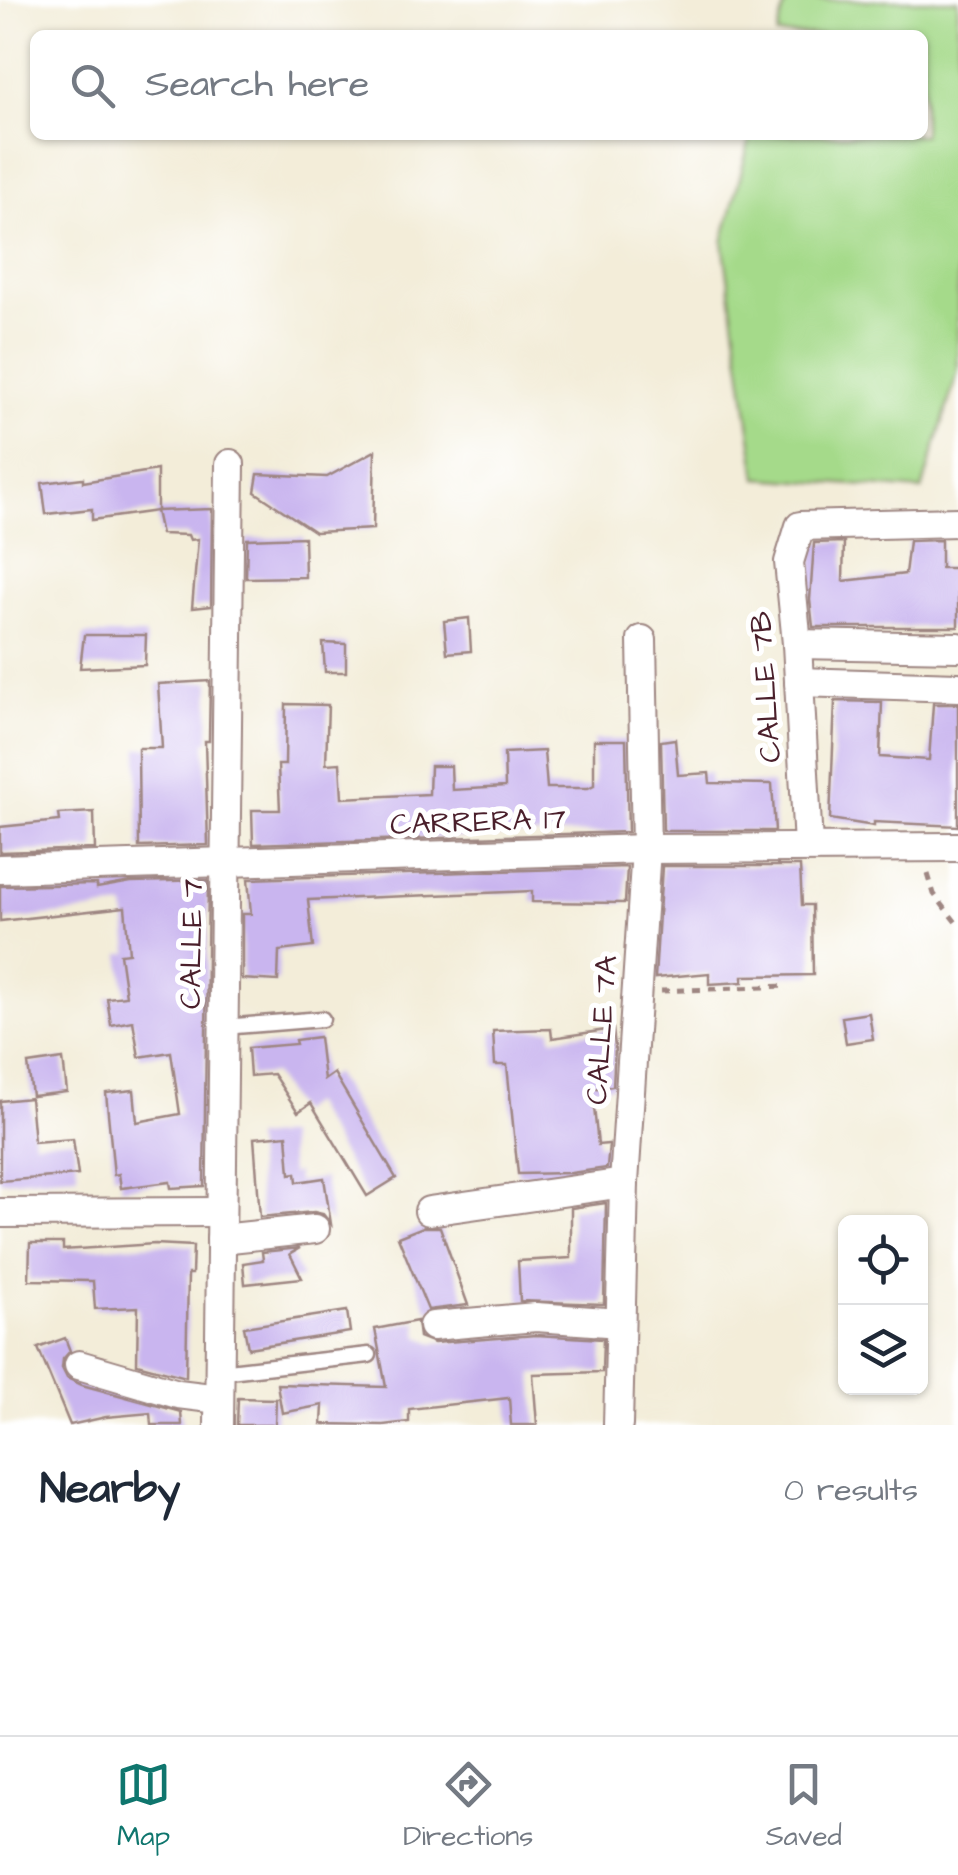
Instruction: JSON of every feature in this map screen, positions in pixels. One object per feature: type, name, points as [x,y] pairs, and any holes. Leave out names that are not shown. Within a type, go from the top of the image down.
[{"type":"street","name":"CALLE 7","points":[[219,1399],[230,464]]},
{"type":"street","name":"CALLE 7B","points":[[808,846],[789,562],[800,526],[958,522]]},
{"type":"street","name":"CALLE 7A","points":[[618,1425],[624,1183],[646,849],[642,640]]},
{"type":"street","points":[[797,644],[958,648]]},
{"type":"street","points":[[799,682],[958,687]]},
{"type":"street","name":"CARRERA 17","points":[[0,869],[646,849],[958,848]]},
{"type":"street","points":[[428,1211],[624,1183]]},
{"type":"street","points":[[0,1213],[315,1229]]},
{"type":"street","points":[[433,1326],[536,1317],[620,1323]]},
{"type":"street","points":[[78,1365],[178,1394],[219,1399]]},
{"type":"lane","points":[[223,1027],[322,1019]]},
{"type":"lane","points":[[219,1399],[370,1355]]},
{"type":"path","points":[[920,847],[934,894],[958,925]]},
{"type":"path","points":[[638,991],[788,986]]},
{"type":"green space","points":[[786,0],[958,0],[958,371],[922,490],[757,478],[723,242],[750,140],[928,140],[928,30],[778,30]]},
{"type":"building","points":[[375,451],[373,529],[315,532],[255,492],[258,474],[327,477]]},
{"type":"building","points":[[157,470],[157,511],[92,520],[92,509],[46,514],[42,483],[83,478],[83,482]]},
{"type":"building","points":[[212,509],[211,606],[192,608],[198,539],[161,534],[156,511]]},
{"type":"building","points":[[304,537],[305,577],[246,578],[247,539]]},
{"type":"building","points":[[941,540],[941,568],[958,568],[958,627],[813,627],[810,600],[814,543],[844,542],[843,581],[905,574],[909,541]]},
{"type":"building","points":[[469,618],[471,651],[447,653],[444,621]]},
{"type":"building","points":[[84,635],[146,635],[145,665],[80,668]]},
{"type":"building","points":[[323,643],[346,644],[346,672],[325,672]]},
{"type":"building","points":[[210,681],[209,741],[205,741],[208,845],[139,847],[138,748],[162,748],[158,684]]},
{"type":"building","points":[[835,701],[882,702],[880,757],[929,760],[933,704],[958,704],[958,826],[874,822],[874,826],[830,819]]},
{"type":"building","points":[[286,704],[328,705],[326,764],[340,763],[342,798],[429,794],[430,766],[451,766],[452,790],[505,787],[504,753],[544,751],[547,788],[588,788],[594,785],[594,740],[626,740],[628,832],[253,844],[252,810],[280,810],[278,765],[285,765]]},
{"type":"building","points":[[675,739],[678,775],[709,773],[710,783],[772,784],[775,831],[663,831],[661,741]]},
{"type":"building","points":[[94,812],[95,849],[0,852],[0,827],[60,821],[59,814]]},
{"type":"building","points":[[662,866],[800,866],[802,905],[812,905],[813,975],[743,976],[743,982],[709,984],[709,973],[655,978]]},
{"type":"building","points":[[627,867],[625,903],[532,902],[532,891],[308,900],[313,947],[279,951],[278,981],[242,979],[242,914],[251,914],[248,879]]},
{"type":"building","points":[[208,880],[204,1186],[171,1188],[170,1182],[121,1188],[119,1174],[114,1175],[106,1093],[134,1090],[137,1122],[180,1114],[171,1052],[139,1057],[133,1021],[111,1025],[107,998],[126,996],[120,954],[129,953],[125,907],[0,921],[0,886],[97,884],[97,888],[131,882]]},
{"type":"building","points":[[869,1013],[873,1039],[846,1043],[842,1017]]},
{"type":"building","points":[[551,1029],[552,1038],[613,1029],[613,1086],[592,1089],[598,1145],[609,1144],[607,1168],[518,1174],[507,1065],[495,1065],[493,1031]]},
{"type":"building","points":[[319,1037],[324,1080],[334,1073],[396,1178],[367,1196],[311,1103],[298,1112],[273,1074],[250,1076],[248,1048],[296,1044],[295,1040]]},
{"type":"building","points":[[63,1059],[67,1092],[32,1096],[28,1064]]},
{"type":"building","points":[[30,1098],[34,1142],[73,1139],[78,1175],[0,1181],[0,1101]]},
{"type":"building","points":[[287,1135],[290,1174],[296,1173],[297,1182],[324,1178],[331,1224],[323,1214],[314,1212],[260,1217],[254,1138]]},
{"type":"building","points":[[606,1203],[604,1304],[520,1301],[518,1261],[571,1258],[571,1208]]},
{"type":"building","points":[[423,1227],[440,1227],[468,1305],[428,1310],[398,1237]]},
{"type":"building","points":[[30,1243],[63,1243],[63,1250],[155,1244],[193,1246],[192,1274],[188,1274],[186,1377],[137,1364],[138,1307],[95,1309],[93,1281],[29,1280]]},
{"type":"building","points":[[300,1248],[290,1254],[302,1278],[245,1284],[243,1263],[263,1260],[262,1252]]},
{"type":"building","points":[[347,1311],[350,1332],[248,1348],[244,1327]]},
{"type":"building","points":[[417,1321],[419,1337],[434,1343],[536,1335],[603,1339],[602,1372],[533,1374],[537,1425],[511,1425],[509,1398],[409,1409],[409,1422],[383,1425],[322,1424],[323,1405],[282,1413],[277,1384],[386,1387],[375,1329]]},
{"type":"building","points":[[65,1338],[70,1351],[62,1368],[67,1378],[181,1412],[182,1425],[151,1425],[150,1413],[70,1425],[38,1348]]},
{"type":"building","points":[[238,1398],[276,1399],[275,1425],[237,1425]]}]
